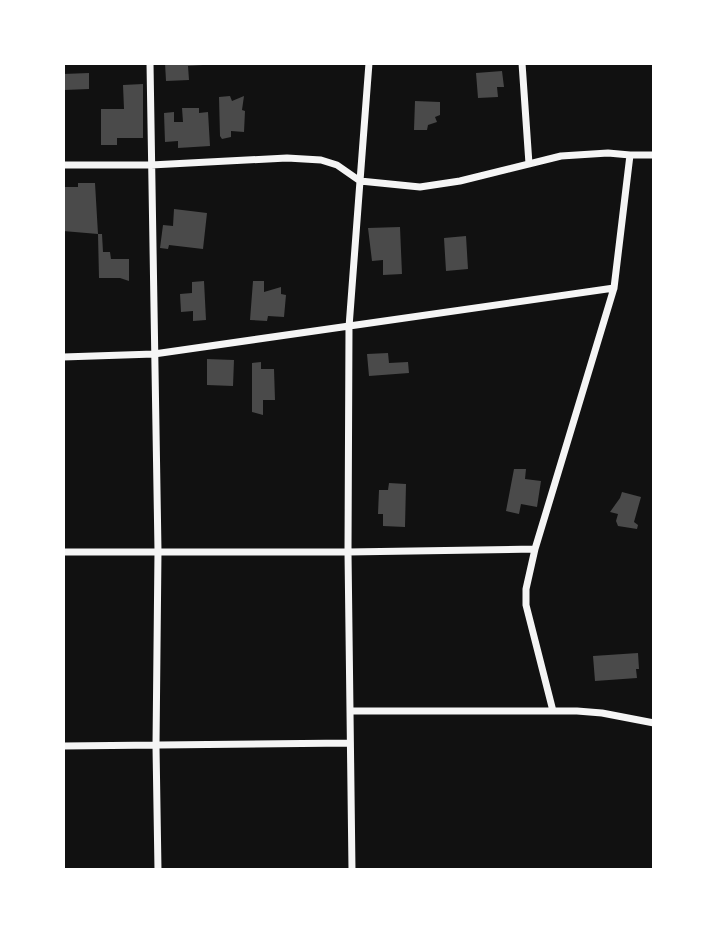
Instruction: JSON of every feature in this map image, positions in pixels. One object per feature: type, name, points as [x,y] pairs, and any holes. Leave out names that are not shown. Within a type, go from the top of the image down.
[{"type":"street","points":[[150,63],[158,551],[158,870]]},
{"type":"street","points":[[352,870],[348,552],[349,327],[369,63]]},
{"type":"street","points":[[522,63],[529,164]]},
{"type":"street","points":[[63,165],[151,165],[287,158],[321,160],[337,165],[359,181],[420,187],[460,181],[561,156],[608,153],[654,155]]},
{"type":"street","points":[[553,711],[526,605],[526,589],[535,549],[614,288],[629,155]]},
{"type":"street","points":[[63,357],[153,354],[614,288]]},
{"type":"street","points":[[63,552],[535,549]]},
{"type":"street","points":[[350,711],[553,711],[603,713],[654,723]]},
{"type":"street","points":[[63,746],[350,743]]},
{"type":"building","points":[[165,63],[203,65],[188,66],[189,80],[166,81]]},
{"type":"building","points":[[502,71],[504,87],[497,87],[498,97],[478,98],[476,73]]},
{"type":"building","points":[[89,73],[89,89],[64,90],[63,74]]},
{"type":"building","points":[[143,84],[143,138],[117,138],[117,145],[101,145],[101,109],[124,109],[123,85]]},
{"type":"building","points":[[230,96],[232,101],[244,96],[244,132],[231,131],[231,137],[222,139],[219,97]]},
{"type":"building","points":[[415,101],[440,102],[440,115],[435,117],[437,122],[428,125],[427,130],[414,130]]},
{"type":"building","points":[[182,108],[199,108],[199,113],[208,112],[210,146],[178,148],[178,141],[165,142],[164,113],[174,112],[174,122],[183,122]]},
{"type":"building","points":[[78,183],[95,183],[98,234],[63,231],[63,187],[78,187]]},
{"type":"building","points":[[174,209],[207,213],[203,249],[169,245],[168,249],[160,248],[163,225],[173,226]]},
{"type":"building","points":[[400,227],[402,274],[383,275],[383,260],[372,261],[368,228]]},
{"type":"building","points":[[98,234],[102,234],[103,252],[110,252],[111,259],[129,259],[129,281],[99,278]]},
{"type":"building","points":[[466,236],[468,269],[446,271],[444,238]]},
{"type":"building","points":[[204,281],[206,320],[193,321],[193,311],[181,312],[180,294],[192,293],[192,282]]},
{"type":"building","points":[[253,281],[264,281],[264,292],[281,287],[281,294],[286,295],[284,317],[268,316],[267,321],[250,320]]},
{"type":"building","points":[[388,353],[389,363],[408,362],[409,373],[369,376],[367,354]]},
{"type":"building","points":[[207,359],[234,360],[233,386],[207,385]]},
{"type":"building","points":[[261,362],[261,369],[274,369],[275,400],[263,400],[263,415],[252,412],[252,363]]},
{"type":"building","points":[[514,469],[526,469],[525,479],[541,481],[537,507],[521,504],[519,514],[506,511]]},
{"type":"building","points":[[389,483],[406,484],[405,527],[383,526],[383,514],[378,514],[379,490],[388,490]]},
{"type":"building","points":[[622,492],[641,497],[634,522],[638,525],[637,529],[618,526],[618,514],[610,512]]},
{"type":"building","points":[[638,653],[637,678],[595,681],[593,656]]}]
